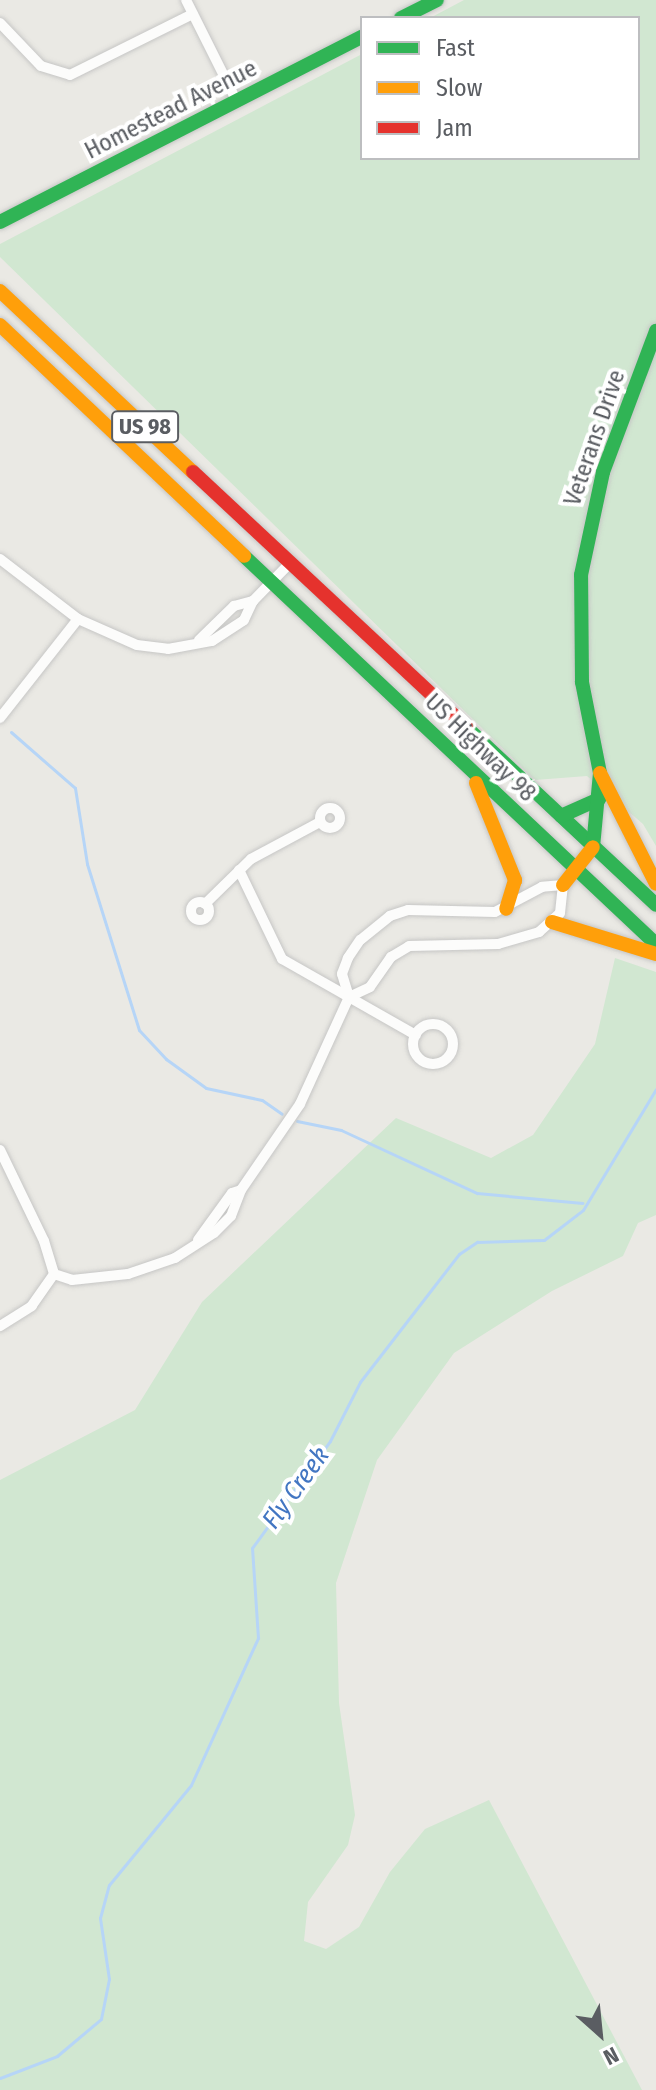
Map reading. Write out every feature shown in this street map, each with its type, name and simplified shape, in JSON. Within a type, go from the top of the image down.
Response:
[{"type":"main road","points":[[405,16],[437,0]]},
{"type":"main road","name":"Homestead Avenue","points":[[0,222],[360,38]]},
{"type":"main road","name":"US 98","points":[[0,291],[289,564]]},
{"type":"main road","name":"US 98","points":[[0,325],[273,584]]},
{"type":"main road","name":"Veterans Drive","points":[[593,847],[600,773],[582,682],[581,575],[603,472],[656,331]]},
{"type":"main road","name":"US Highway 98","points":[[289,564],[656,905]]},
{"type":"main road","name":"US Highway 98","points":[[273,584],[656,944]]},
{"type":"main road","points":[[470,771],[515,880],[506,909]]},
{"type":"main road","points":[[600,773],[656,884]]},
{"type":"main road","points":[[561,816],[599,799]]},
{"type":"main road","points":[[563,885],[593,847]]},
{"type":"main road","points":[[552,922],[656,954]]},
{"type":"street","points":[[186,0],[236,100]]},
{"type":"street","points":[[0,23],[41,66],[70,75],[193,14]]},
{"type":"street","points":[[0,559],[78,619],[137,645],[168,649],[199,640],[212,641],[236,628],[253,601],[273,584],[289,564]]},
{"type":"street","points":[[199,640],[234,606],[253,601]]},
{"type":"street","points":[[0,718],[78,619]]},
{"type":"street","points":[[205,904],[239,870],[320,822]]},
{"type":"street","points":[[239,870],[282,959],[416,1035]]},
{"type":"street","points":[[0,1150],[44,1241],[54,1274],[63,1279],[128,1274],[175,1258],[223,1226],[241,1190],[300,1104],[349,997],[370,987],[391,957],[409,946],[510,943],[552,922],[564,905],[563,885],[542,887],[506,909],[408,910],[390,916],[360,940],[348,958],[342,974],[349,997]]},
{"type":"street","points":[[0,1326],[32,1306],[54,1274]]},
{"type":"green space","points":[[464,0],[656,0],[656,846],[643,824],[587,776],[535,780],[0,257],[0,244],[360,55],[360,160],[640,160],[640,16],[434,16]]},
{"type":"green space","points":[[615,958],[656,972],[656,1215],[638,1223],[623,1256],[552,1291],[454,1353],[377,1460],[336,1583],[339,1703],[355,1815],[348,1845],[308,1902],[304,1941],[326,1949],[359,1927],[390,1872],[425,1829],[489,1800],[642,2090],[0,2090],[0,1480],[135,1410],[202,1302],[396,1118],[491,1158],[533,1135],[595,1044]]},
{"type":"waterway","points":[[11,732],[75,788],[87,864],[139,1030],[166,1059],[206,1088],[262,1100],[282,1114]]},
{"type":"waterway","name":"Fly Creek","points":[[0,2078],[57,2056],[101,2019],[109,1979],[100,1918],[109,1885],[191,1785],[258,1638],[252,1548],[330,1441],[360,1382],[459,1254],[477,1242],[544,1240],[583,1210],[656,1089]]},
{"type":"waterway","points":[[297,1121],[341,1130],[477,1193],[583,1203]]},
{"type":"traffic: fast","points":[[405,16],[437,0]]},
{"type":"traffic: fast","points":[[0,222],[360,38]]},
{"type":"traffic: fast","points":[[593,847],[600,773],[582,682],[581,575],[603,472],[656,331]]},
{"type":"traffic: fast","points":[[244,556],[656,944]]},
{"type":"traffic: fast","points":[[466,727],[656,905]]},
{"type":"traffic: fast","points":[[561,816],[599,799]]},
{"type":"traffic: slow","points":[[0,291],[193,472]]},
{"type":"traffic: slow","points":[[0,325],[244,556]]},
{"type":"traffic: slow","points":[[600,773],[656,884]]},
{"type":"traffic: slow","points":[[476,783],[515,880],[506,909]]},
{"type":"traffic: slow","points":[[563,885],[593,847]]},
{"type":"traffic: slow","points":[[552,922],[656,954]]},
{"type":"traffic: jam","points":[[193,472],[466,727]]}]
